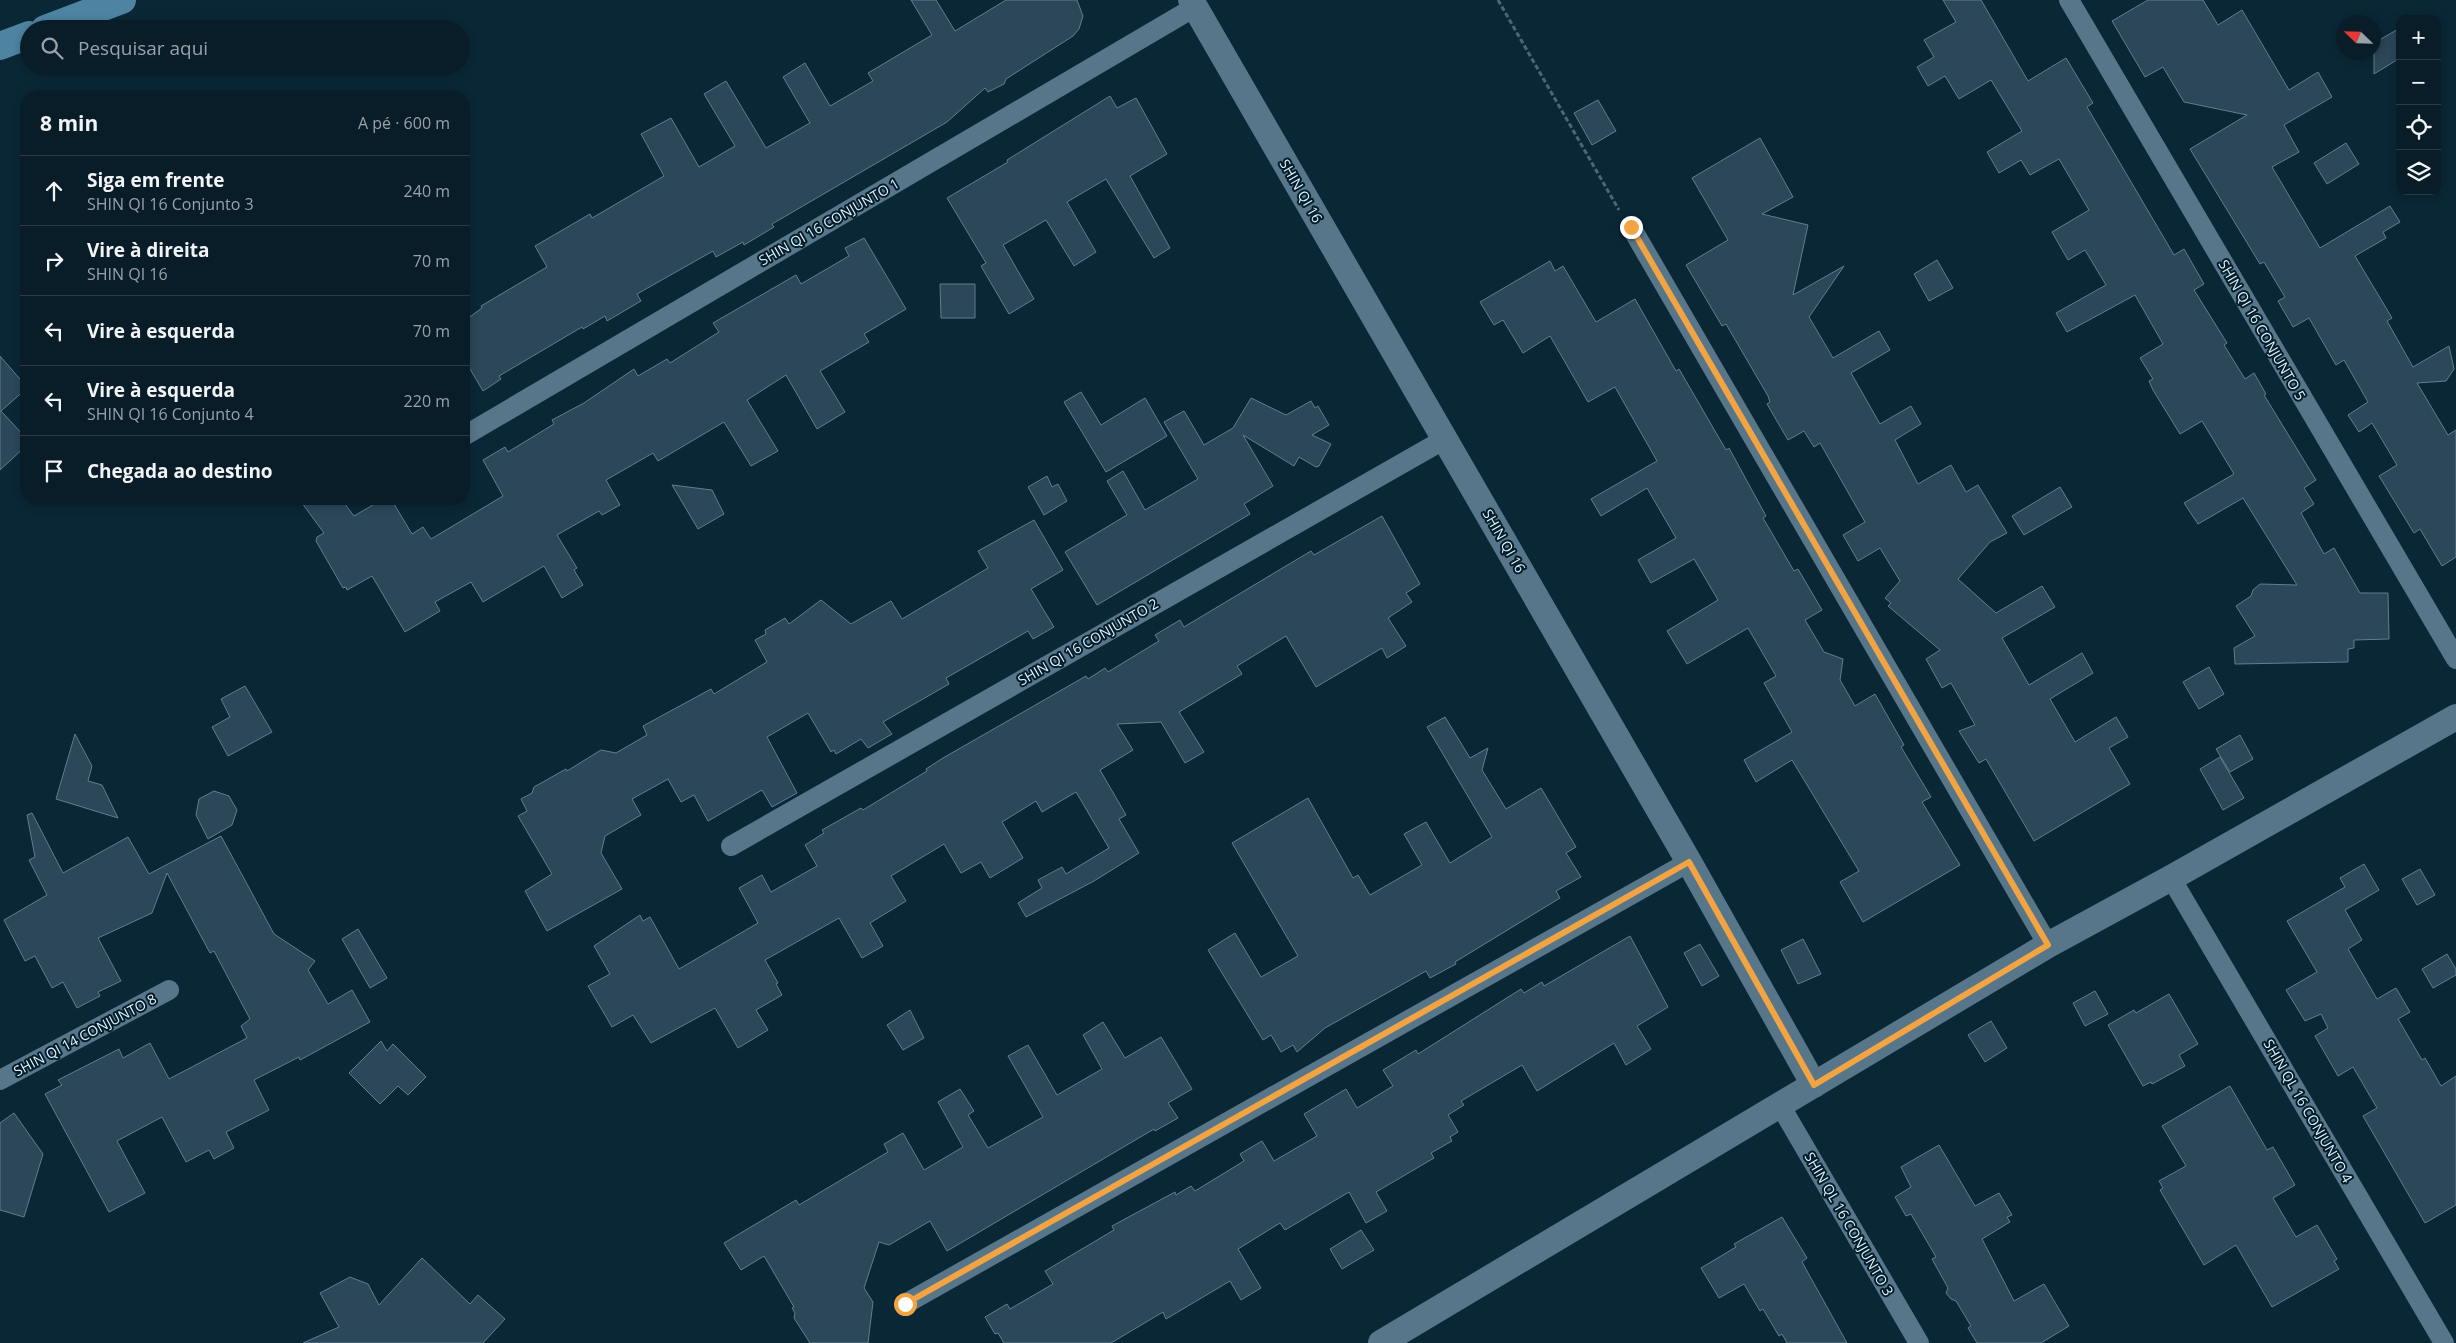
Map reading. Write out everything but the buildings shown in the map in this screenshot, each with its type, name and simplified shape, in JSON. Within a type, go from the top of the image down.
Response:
[{"type":"main road","points":[[69,20],[122,0]]},
{"type":"main road","points":[[0,46],[20,38]]},
{"type":"street","name":"SHIN QI 16 CONJUNTO 5","points":[[2069,0],[2456,660]]},
{"type":"street","name":"SHIN QI 16 CONJUNTO 1","points":[[470,432],[1193,4]]},
{"type":"street","name":"SHIN QI 16","points":[[1193,4],[1689,862],[1814,1085]]},
{"type":"street","points":[[1631,227],[2048,945]]},
{"type":"street","name":"SHIN QI 16 CONJUNTO 2","points":[[731,846],[1445,439]]},
{"type":"street","points":[[1394,1340],[1780,1105],[2048,945],[2171,878],[2456,717]]},
{"type":"street","points":[[905,1304],[1689,862]]},
{"type":"street","name":"SHIN QL 16 CONJUNTO 4","points":[[2171,878],[2444,1343]]},
{"type":"street","name":"SHIN QI 14 CONJUNTO 8","points":[[0,1080],[169,990]]},
{"type":"street","name":"SHIN QL 16 CONJUNTO 3","points":[[1780,1105],[1919,1343]]},
{"type":"path","points":[[1498,0],[1631,227]]},
{"type":"route","points":[[905,1304],[1689,862],[1814,1085],[2048,945],[1631,227]]}]
